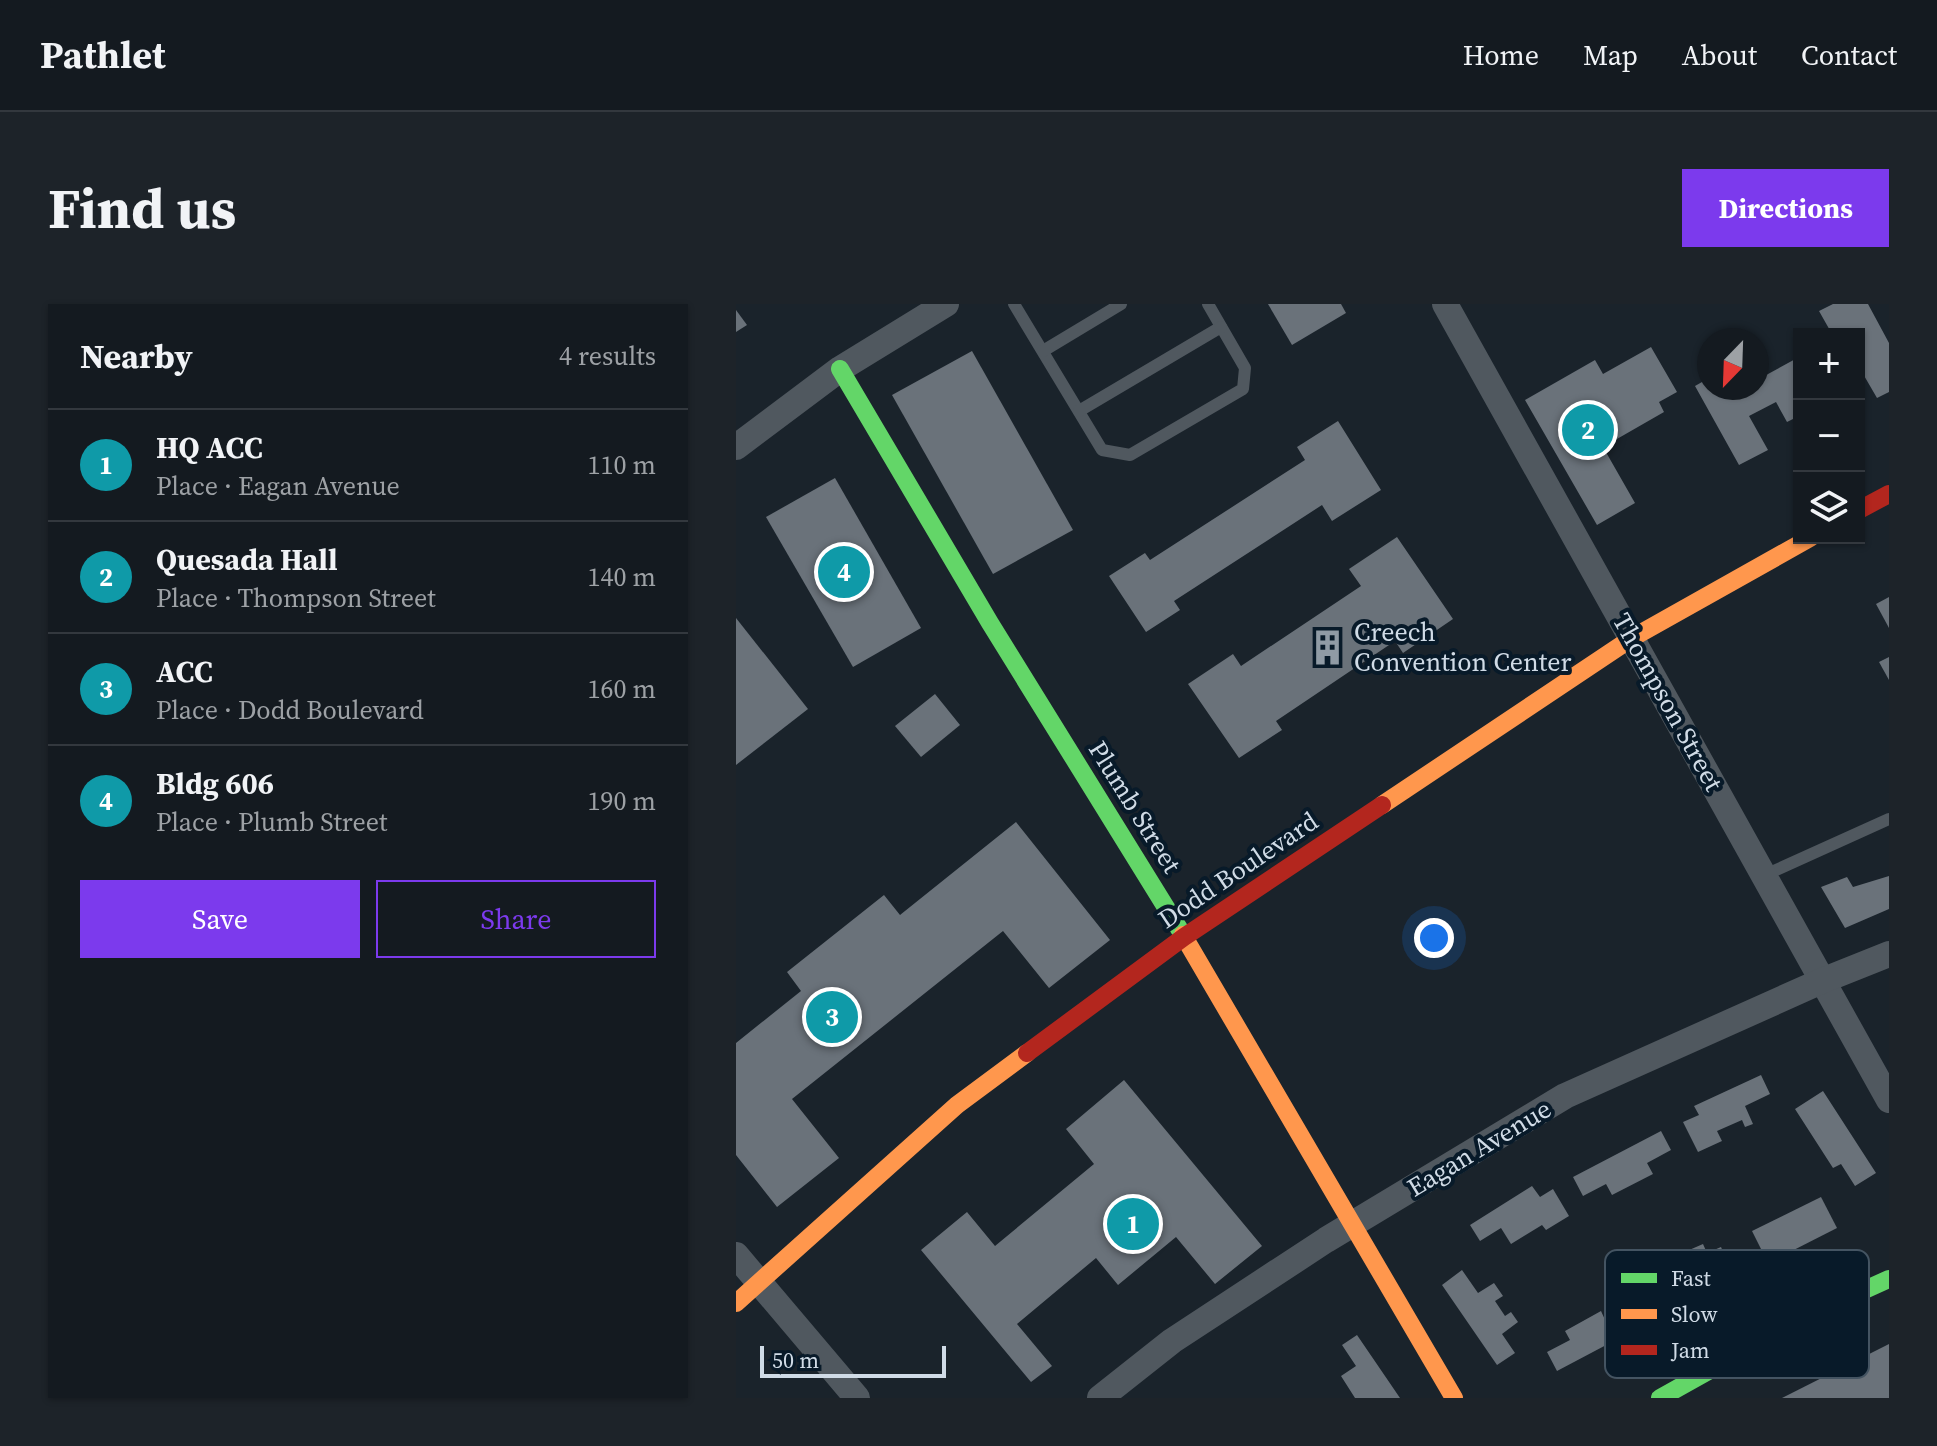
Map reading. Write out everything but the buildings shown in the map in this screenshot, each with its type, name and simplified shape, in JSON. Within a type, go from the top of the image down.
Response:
[{"type":"street","points":[[736,447],[840,369],[946,304]]},
{"type":"street","name":"Thompson Street","points":[[1445,304],[1889,1099]]},
{"type":"street","name":"Plumb Street","points":[[840,369],[990,623],[1184,937],[1454,1398]]},
{"type":"street","points":[[1865,507],[1889,494]]},
{"type":"street","name":"Dodd Boulevard","points":[[736,1303],[957,1105],[1184,937],[1632,638],[1799,544]]},
{"type":"street","name":"Eagan Avenue","points":[[1100,1398],[1172,1341],[1352,1223],[1565,1096],[1889,954]]},
{"type":"street","points":[[736,1255],[857,1398]]},
{"type":"street","points":[[1869,1288],[1889,1279]]},
{"type":"street","points":[[1660,1398],[1696,1378]]},
{"type":"lane","points":[[1014,304],[1102,450],[1130,455],[1243,389],[1245,368],[1208,304]]},
{"type":"lane","points":[[1043,351],[1121,304]]},
{"type":"lane","points":[[1079,411],[1221,327]]},
{"type":"lane","points":[[1765,875],[1889,819]]},
{"type":"traffic: fast","points":[[840,369],[990,623],[1183,935]]},
{"type":"traffic: fast","points":[[1869,1288],[1889,1279]]},
{"type":"traffic: fast","points":[[1660,1398],[1696,1378]]},
{"type":"traffic: slow","points":[[1382,805],[1632,638],[1799,544]]},
{"type":"traffic: slow","points":[[1183,935],[1454,1398]]},
{"type":"traffic: slow","points":[[736,1303],[957,1105],[1027,1053]]},
{"type":"traffic: jam","points":[[1865,507],[1889,494]]},
{"type":"traffic: jam","points":[[1027,1053],[1184,937],[1382,805]]},
{"type":"place","name":"Quesada Hall","points":[[1588,430]]},
{"type":"place","name":"Bldg 606","points":[[844,572]]},
{"type":"place","name":"Creech Convention Center","points":[[1328,647]]},
{"type":"place","name":"ACC","points":[[832,1017]]},
{"type":"place","name":"HQ ACC","points":[[1133,1224]]}]
